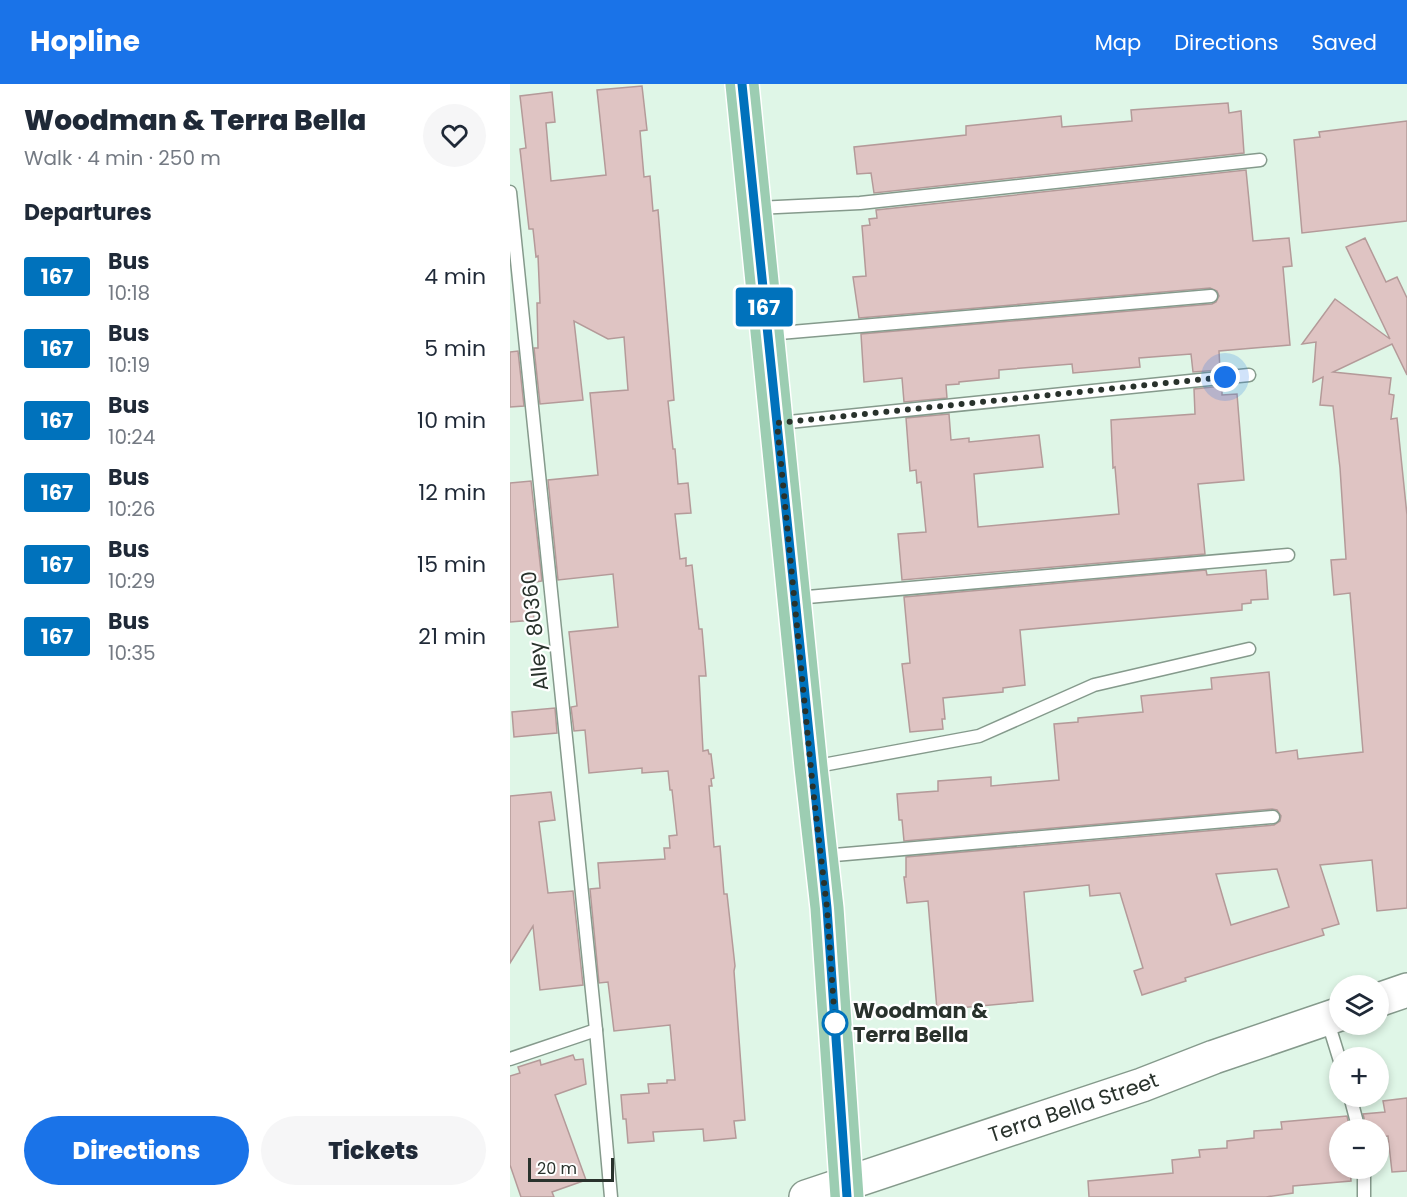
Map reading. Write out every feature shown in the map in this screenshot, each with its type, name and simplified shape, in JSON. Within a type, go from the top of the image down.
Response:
[{"type":"main road","points":[[742,84],[827,908],[846,1190]]},
{"type":"main road","points":[[1389,996],[1407,990]]},
{"type":"main road","name":"Terra Bella Street","points":[[806,1197],[846,1190],[1329,1017]]},
{"type":"lane","points":[[755,208],[860,203],[1260,160]]},
{"type":"lane","name":"Alley 80360","points":[[510,192],[611,1197]]},
{"type":"lane","points":[[767,334],[1211,296]]},
{"type":"lane","points":[[777,423],[1249,375]]},
{"type":"lane","points":[[795,598],[1288,555]]},
{"type":"lane","points":[[811,767],[979,736],[1094,685],[1249,649]]},
{"type":"lane","points":[[820,857],[878,850],[1273,817]]},
{"type":"lane","points":[[510,1059],[596,1030]]},
{"type":"lane","points":[[1364,1179],[1364,1197]]},
{"type":"building","points":[[642,86],[647,130],[640,131],[644,177],[650,176],[653,211],[658,210],[674,400],[668,401],[673,449],[675,449],[678,484],[688,483],[691,513],[675,514],[680,559],[686,558],[686,566],[692,565],[699,629],[702,629],[706,676],[699,676],[703,751],[708,750],[711,754],[714,778],[711,779],[712,786],[709,786],[714,847],[720,846],[724,894],[727,894],[735,966],[745,1120],[734,1121],[736,1138],[704,1141],[703,1129],[653,1132],[654,1141],[628,1143],[621,1095],[649,1093],[648,1084],[675,1080],[670,1025],[614,1031],[608,982],[599,983],[590,889],[600,888],[598,863],[665,859],[664,848],[670,848],[669,836],[677,835],[668,771],[642,773],[642,768],[589,773],[585,730],[574,731],[571,707],[577,706],[569,632],[618,627],[613,574],[558,580],[548,480],[598,475],[590,393],[628,390],[624,337],[608,339],[574,321],[583,400],[540,404],[534,348],[538,348],[537,303],[540,303],[538,256],[536,257],[533,229],[529,229],[520,149],[526,148],[520,96],[552,92],[555,122],[546,123],[551,181],[606,175],[597,90]]},
{"type":"building","points":[[1228,103],[1229,113],[1241,111],[1244,153],[874,193],[871,173],[857,174],[854,147],[966,135],[966,126],[1061,116],[1062,127],[1132,121],[1131,110]]},
{"type":"building","points":[[1407,121],[1407,221],[1302,233],[1294,140],[1320,137],[1319,132]]},
{"type":"building","points":[[1246,170],[1253,241],[1289,238],[1292,266],[1283,267],[1290,345],[1219,351],[1220,370],[1193,372],[1191,354],[1139,358],[1140,367],[1073,373],[1072,364],[999,370],[999,378],[946,385],[947,398],[904,402],[902,378],[864,382],[861,334],[1212,304],[1219,296],[1217,291],[1210,288],[859,318],[853,277],[866,276],[862,226],[870,225],[869,219],[877,218],[876,210]]},
{"type":"building","points":[[1365,238],[1386,282],[1397,277],[1407,298],[1407,375],[1392,344],[1333,372],[1391,378],[1389,394],[1394,395],[1391,419],[1397,418],[1407,515],[1407,908],[1377,911],[1372,860],[1320,865],[1339,924],[1322,929],[1324,935],[1185,978],[1186,981],[1142,995],[1134,971],[1143,968],[1120,893],[1090,896],[1089,885],[1024,892],[1033,1001],[937,1010],[928,901],[907,903],[904,877],[906,877],[906,857],[1274,825],[1280,821],[1281,816],[1277,810],[1272,809],[904,841],[902,820],[899,820],[897,794],[938,791],[938,781],[991,777],[991,786],[1059,780],[1054,724],[1078,722],[1078,718],[1143,712],[1141,696],[1212,689],[1211,678],[1269,672],[1276,753],[1297,750],[1298,759],[1363,752],[1350,593],[1334,595],[1331,560],[1346,559],[1333,406],[1320,405],[1323,377],[1313,382],[1316,342],[1302,344],[1335,299],[1390,339],[1346,247]],"holes":[[[1277,869],[1289,907],[1231,925],[1216,874]]]},
{"type":"building","points":[[518,351],[524,406],[510,407],[510,352]]},
{"type":"building","points":[[1222,386],[1222,395],[1237,394],[1244,480],[1198,484],[1205,554],[902,580],[898,534],[926,532],[921,482],[917,483],[916,470],[910,471],[906,418],[949,414],[951,440],[969,438],[969,442],[1039,435],[1043,467],[974,474],[978,527],[1119,514],[1115,467],[1113,468],[1111,420],[1195,414],[1194,389]]},
{"type":"building","points":[[531,481],[542,581],[531,583],[534,620],[510,622],[510,483]]},
{"type":"building","points":[[1206,570],[1207,575],[1266,570],[1268,599],[1251,600],[1251,603],[1242,604],[1242,610],[1020,630],[1025,685],[1003,688],[1003,692],[943,698],[945,719],[942,719],[943,729],[910,732],[902,664],[910,663],[904,597]]},
{"type":"building","points":[[555,708],[557,733],[514,737],[512,712]]},
{"type":"building","points":[[551,792],[555,820],[539,822],[548,893],[573,891],[583,985],[540,990],[533,926],[510,963],[510,796]]},
{"type":"building","points":[[573,1055],[575,1060],[583,1059],[586,1084],[555,1095],[586,1180],[552,1192],[554,1197],[521,1197],[510,1165],[510,1076],[520,1073],[518,1067],[540,1060],[541,1065]]},
{"type":"building","points":[[1407,1098],[1407,1171],[1392,1172],[1389,1119],[1364,1119],[1363,1114],[1385,1112],[1384,1107],[1389,1107],[1389,1100]]},
{"type":"building","points":[[1347,1116],[1348,1119],[1329,1119],[1329,1179],[1351,1179],[1351,1181],[1293,1186],[1293,1193],[1266,1197],[1089,1197],[1088,1181],[1173,1173],[1172,1160],[1200,1157],[1199,1150],[1227,1148],[1227,1141],[1254,1138],[1254,1131],[1282,1129],[1281,1122]]},
{"type":"bus line","name":"167","points":[[742,84],[827,908],[847,1197]]},
{"type":"place","name":"Woodman & Terra Bella","points":[[835,1023]]},
{"type":"route","points":[[835,1023],[827,908],[777,423],[1225,377]]}]
